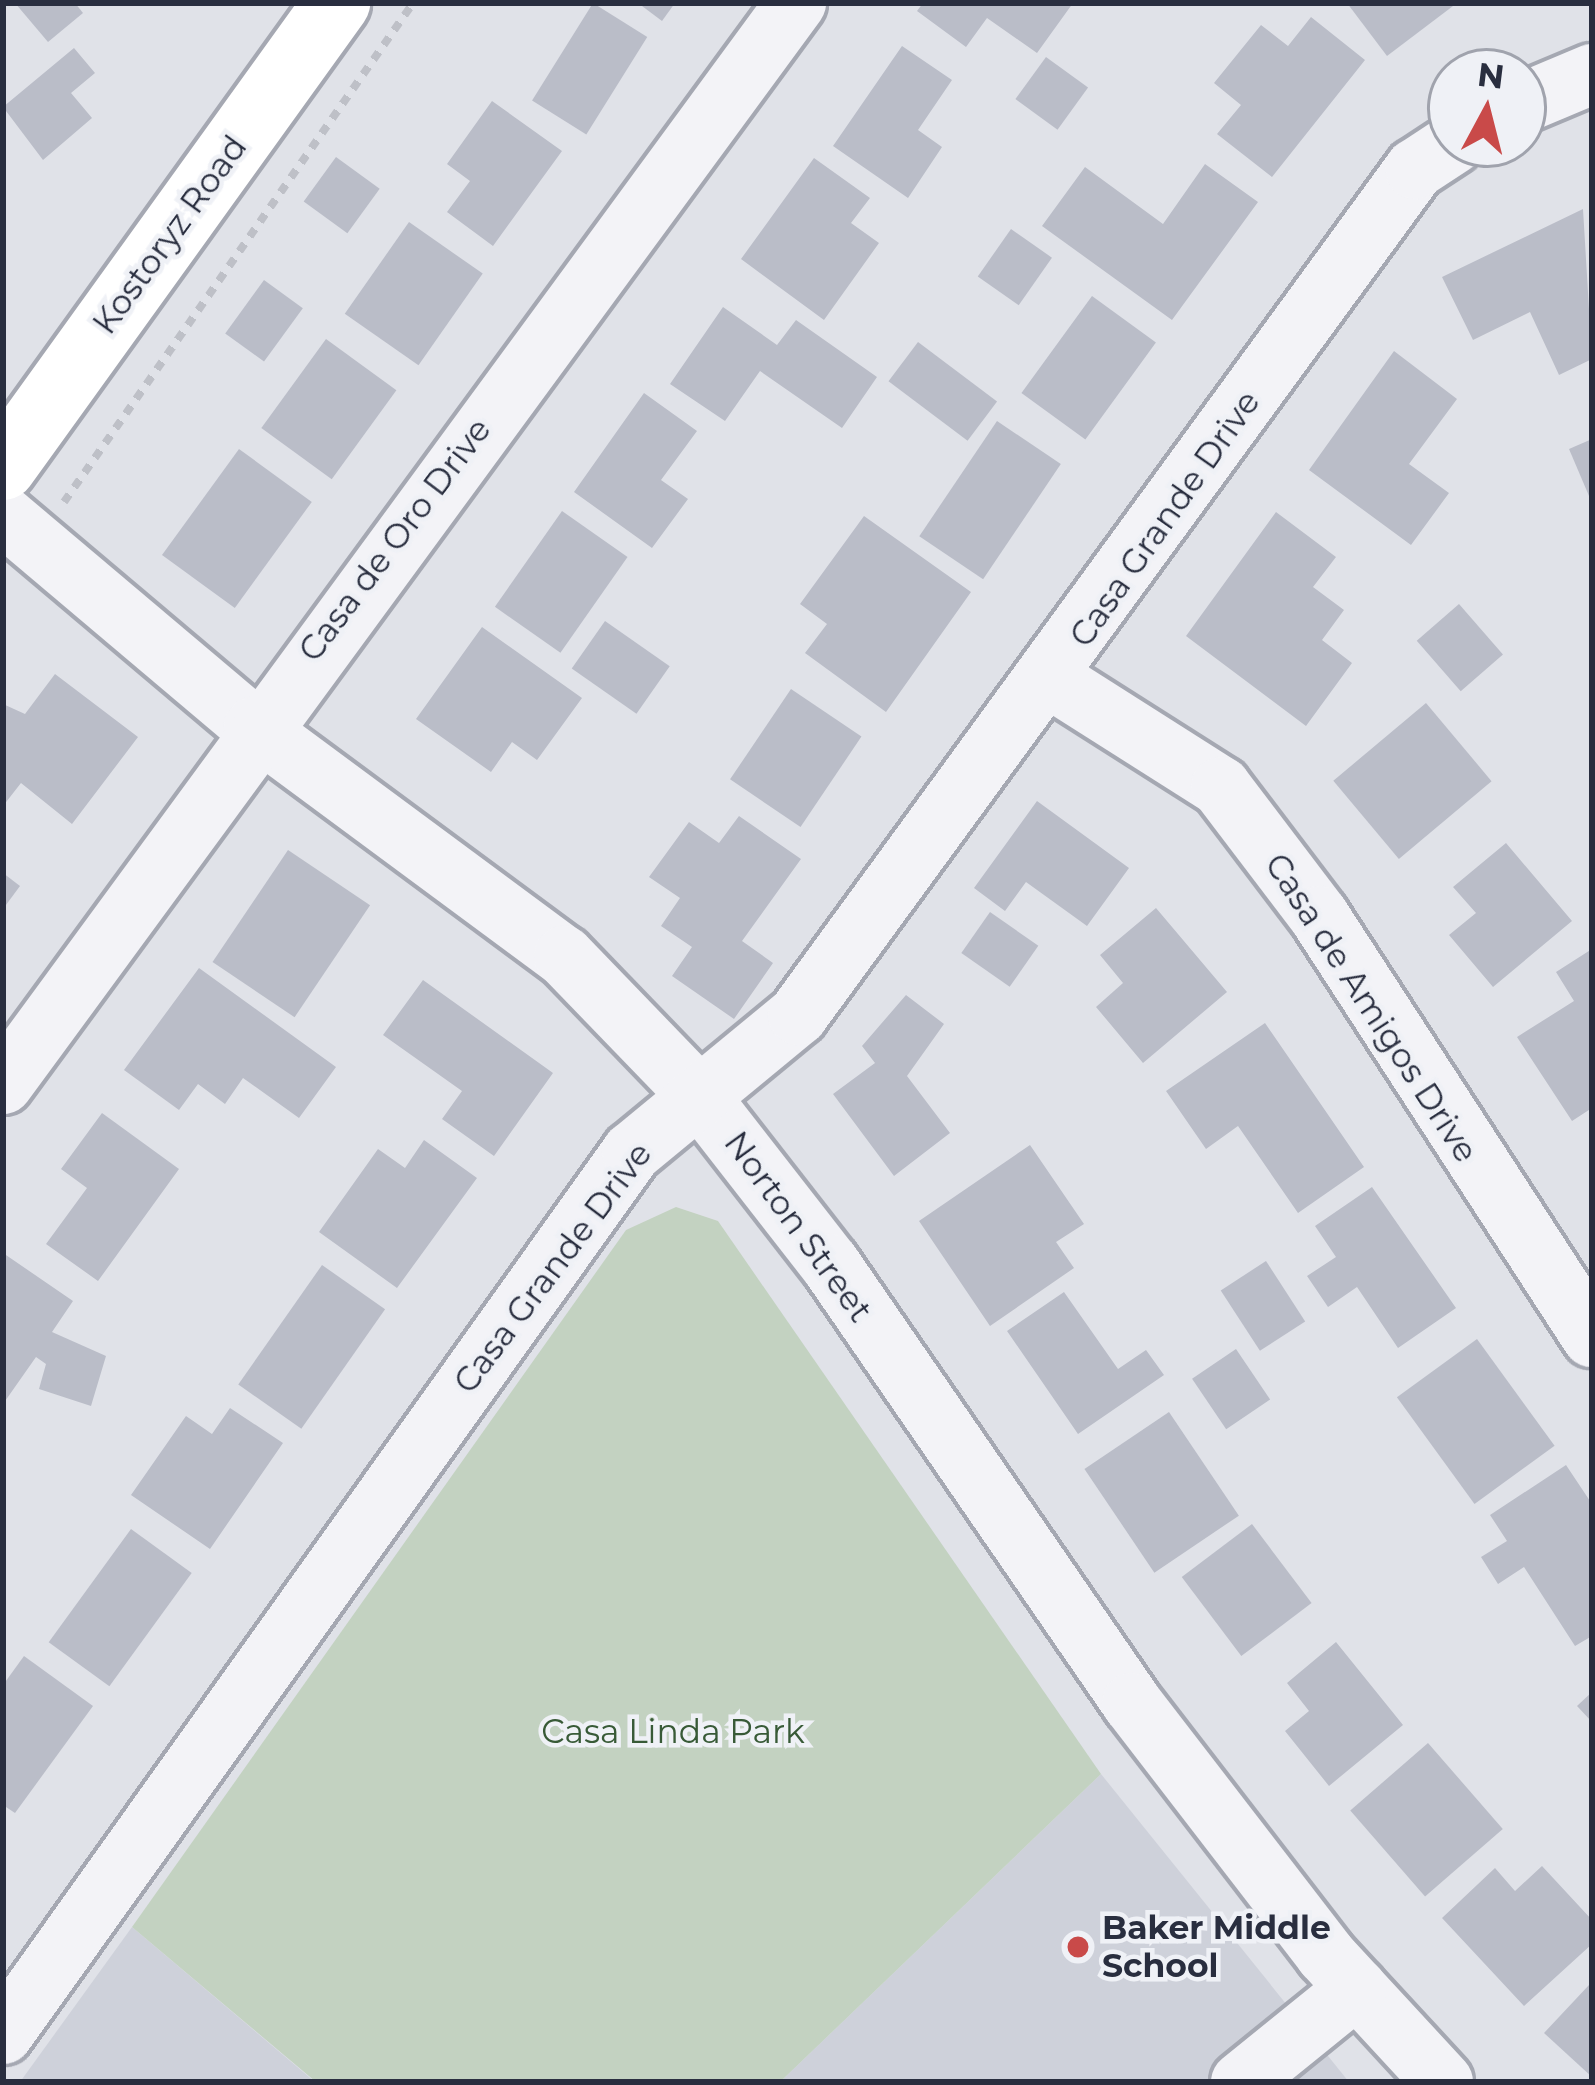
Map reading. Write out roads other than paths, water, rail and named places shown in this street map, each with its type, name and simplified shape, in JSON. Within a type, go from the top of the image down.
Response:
[{"type":"main road","name":"Kostoryz Road","points":[[3,467],[337,3]]},
{"type":"street","name":"Casa de Oro Drive","points":[[3,1084],[254,727],[796,3]]},
{"type":"street","points":[[1547,93],[1592,74]]},
{"type":"street","name":"Casa Grande Drive","points":[[3,2034],[632,1152],[798,1015],[1052,679],[1414,169],[1427,161]]},
{"type":"street","name":"Norton Street","points":[[19,529],[254,727],[564,956],[699,1096],[830,1264],[1132,1703],[1357,1988],[1443,2082]]},
{"type":"street","name":"Casa de Amigos Drive","points":[[1052,679],[1221,788],[1319,916],[1592,1337]]},
{"type":"street","points":[[1240,2082],[1357,1988]]},
{"type":"place","name":"Baker Middle School","points":[[1078,1947]]},
{"type":"park label","name":"Casa Linda Park","points":[[673,1732]]}]
